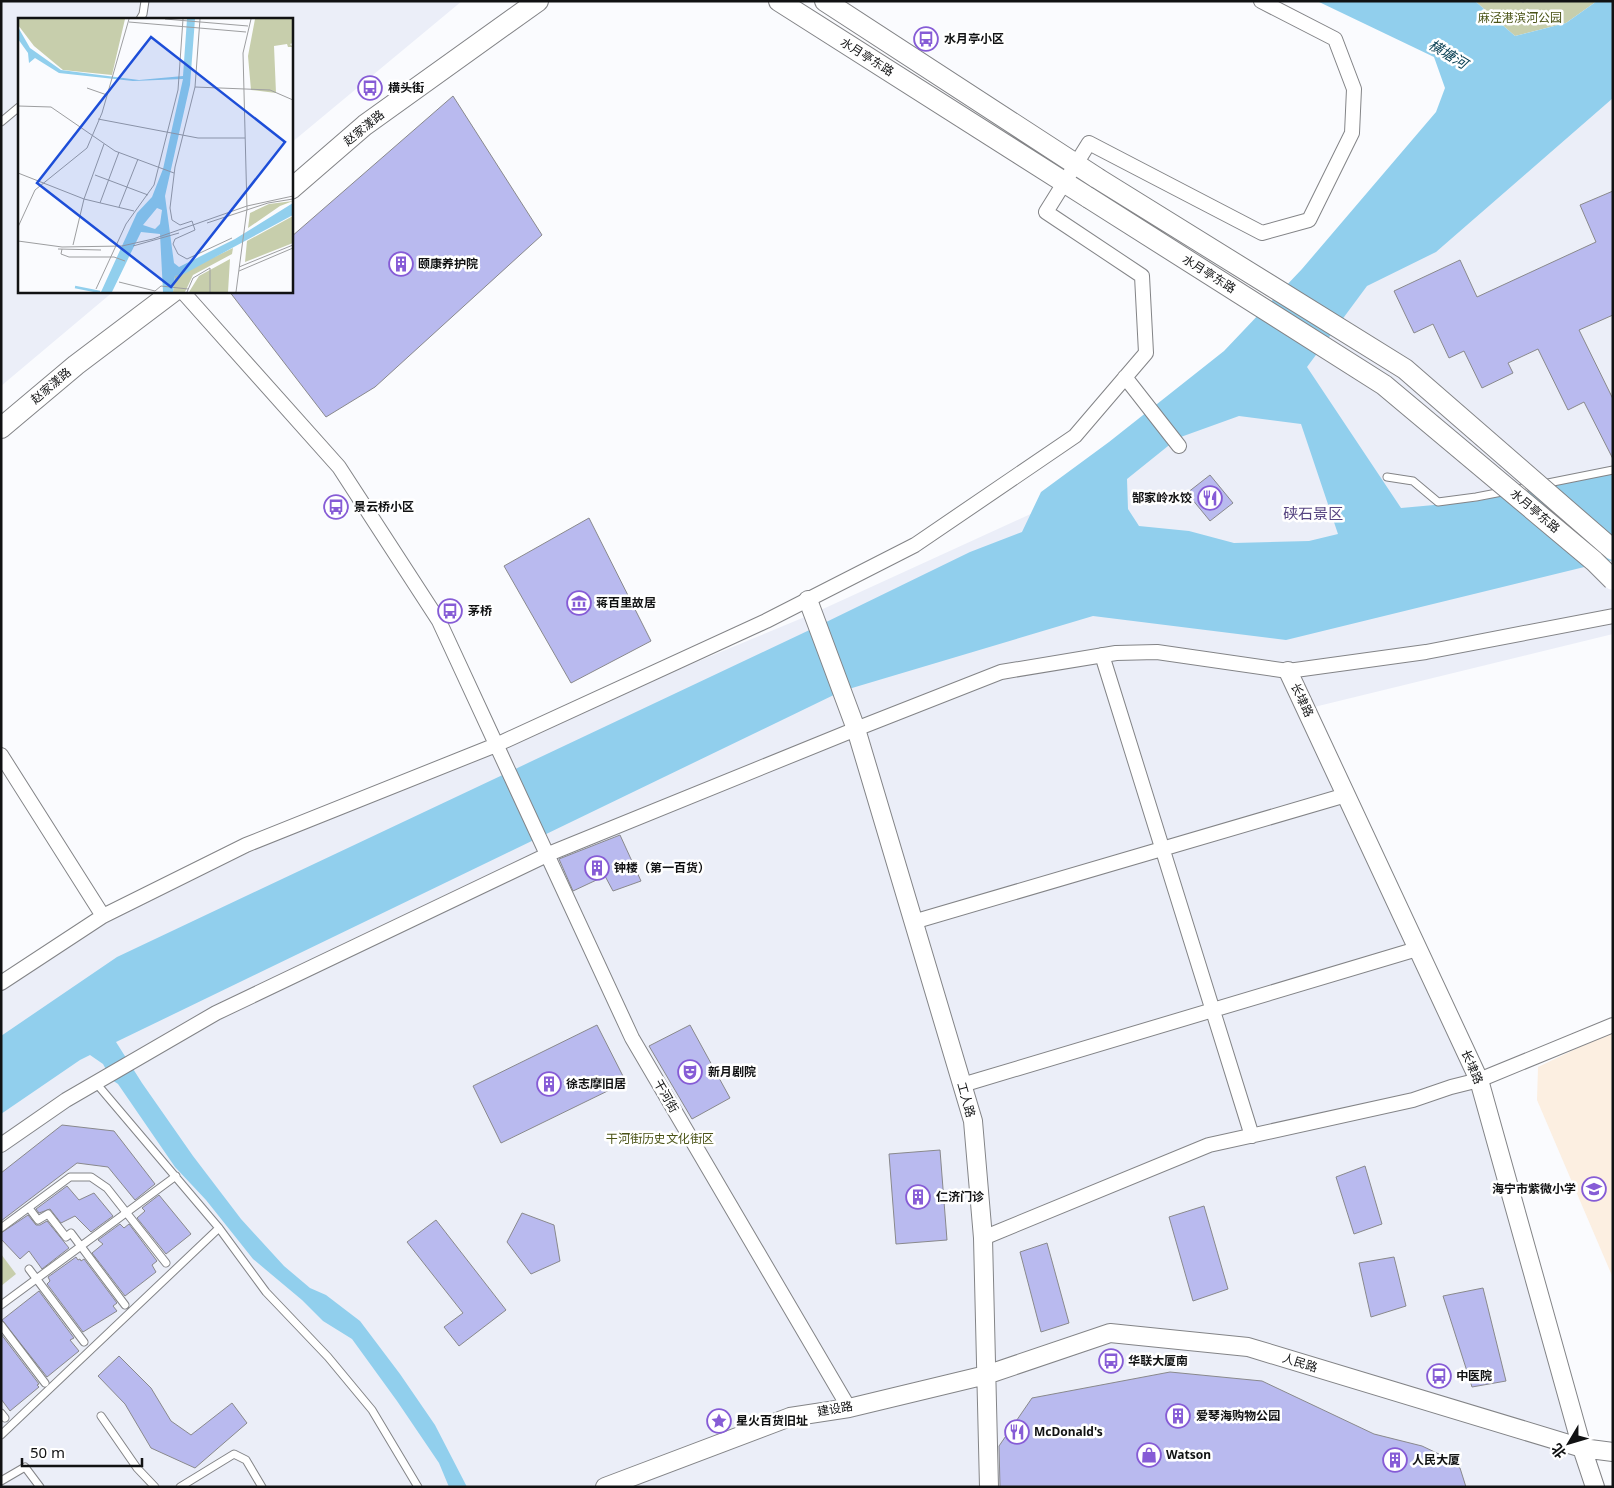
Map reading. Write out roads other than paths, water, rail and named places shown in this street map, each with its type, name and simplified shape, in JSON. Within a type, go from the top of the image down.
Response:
[{"type":"main road","name":"赵家漾路","points":[[292,188],[365,125],[538,1]]},
{"type":"main road","name":"水月亭东路","points":[[779,1],[1384,385],[1594,561],[1613,580]]},
{"type":"main road","name":"水月亭东路","points":[[824,1],[1097,178],[1405,369],[1613,550]]},
{"type":"main road","name":"赵家漾路","points":[[1,428],[76,365],[173,292]]},
{"type":"street","points":[[1,983],[103,916],[246,845],[498,749],[766,621],[810,607],[915,545],[1075,436],[1146,353],[1142,276],[1046,212],[1090,143],[1262,233],[1309,220],[1352,133],[1354,89],[1335,39],[1261,1]]},
{"type":"street","name":"干河街","points":[[183,292],[339,467],[439,621],[632,1038],[849,1408]]},
{"type":"street","points":[[1125,377],[1179,446]]},
{"type":"street","name":"工人路","points":[[810,607],[854,724],[973,1121],[983,1238],[989,1487]]},
{"type":"street","points":[[1,1145],[66,1100],[216,1013],[547,854],[854,724],[1000,672],[1116,653],[1157,652],[1288,671],[1426,652],[1612,617]]},
{"type":"street","points":[[1102,655],[1252,1136]]},
{"type":"street","name":"长埭路","points":[[1288,671],[1479,1080],[1582,1448],[1595,1487]]},
{"type":"street","points":[[1,755],[103,916]]},
{"type":"street","points":[[913,922],[1346,795]]},
{"type":"street","points":[[962,1085],[1417,948]]},
{"type":"street","points":[[983,1238],[1210,1145],[1413,1100],[1479,1080],[1613,1025]]},
{"type":"street","name":"人民路","points":[[986,1375],[1110,1333],[1248,1347],[1582,1448],[1613,1452]]},
{"type":"street","name":"建设路","points":[[604,1487],[637,1481],[790,1417],[849,1408],[986,1375]]},
{"type":"lane","points":[[141,18],[145,1]]},
{"type":"lane","points":[[1,122],[18,108]]},
{"type":"lane","points":[[1387,477],[1413,481],[1438,502],[1476,497],[1613,470]]},
{"type":"lane","points":[[96,1083],[219,1228],[266,1292],[328,1357],[372,1410],[418,1487]]},
{"type":"lane","points":[[1,1228],[70,1176],[90,1177],[107,1188],[166,1263]]},
{"type":"lane","points":[[1,1305],[176,1176]]},
{"type":"lane","points":[[29,1208],[38,1220],[48,1214],[66,1237],[71,1233],[125,1305]]},
{"type":"lane","points":[[1,1436],[219,1228]]},
{"type":"lane","points":[[28,1269],[84,1342]]},
{"type":"lane","points":[[1,1325],[45,1383]]},
{"type":"lane","points":[[101,1416],[137,1468],[155,1487]]},
{"type":"lane","points":[[180,1487],[234,1454],[246,1460],[262,1487]]},
{"type":"lane","points":[[1,1481],[25,1468],[40,1487]]},
{"type":"water","name":"横塘河","points":[[1317,1],[1475,1],[1515,36],[1566,23],[1597,1],[1613,1],[1613,98],[1436,252],[1367,286],[1307,367],[1401,508],[1478,501],[1613,471],[1613,560],[1286,640],[1093,616],[842,691],[116,1042],[193,1156],[241,1219],[284,1266],[310,1288],[326,1295],[360,1321],[435,1425],[467,1487],[449,1487],[439,1463],[352,1339],[323,1321],[302,1300],[253,1259],[206,1200],[175,1167],[118,1084],[112,1080],[103,1064],[90,1055],[1,1114],[1,1036],[117,957],[818,626],[970,552],[1022,532],[1041,492],[1109,442],[1224,351],[1302,269],[1436,112],[1445,88],[1434,57]],"holes":[[[1239,416],[1301,424],[1338,534],[1309,541],[1234,543],[1189,531],[1139,526],[1128,509],[1127,479],[1178,438]]]},
{"type":"place","name":"水月亭小区","points":[[926,39]]},
{"type":"place","name":"横头街","points":[[370,88]]},
{"type":"place","name":"颐康养护院","points":[[401,264]]},
{"type":"place","name":"郜家岭水饺","points":[[1210,498]]},
{"type":"place","name":"景云桥小区","points":[[336,507]]},
{"type":"place","name":"蒋百里故居","points":[[579,603]]},
{"type":"place","name":"茅桥","points":[[450,611]]},
{"type":"place","name":"钟楼（第一百货）","points":[[597,868]]},
{"type":"place","name":"新月剧院","points":[[690,1072]]},
{"type":"place","name":"徐志摩旧居","points":[[549,1084]]},
{"type":"place","name":"海宁市紫微小学","points":[[1594,1189]]},
{"type":"place","name":"仁济门诊","points":[[918,1197]]},
{"type":"place","name":"华联大厦南","points":[[1111,1361]]},
{"type":"place","name":"中医院","points":[[1439,1376]]},
{"type":"place","name":"爱琴海购物公园","points":[[1178,1416]]},
{"type":"place","name":"星火百货旧址","points":[[719,1421]]},
{"type":"place","name":"McDonald's","points":[[1017,1432]]},
{"type":"place","name":"Watson","points":[[1149,1455]]},
{"type":"place","name":"人民大厦","points":[[1395,1460]]},
{"type":"district","name":"硖石景区","points":[[1313,514]]},
{"type":"park label","name":"麻泾港滨河公园","points":[[1520,18]]},
{"type":"park label","name":"干河街历史文化街区","points":[[660,1139]]}]
